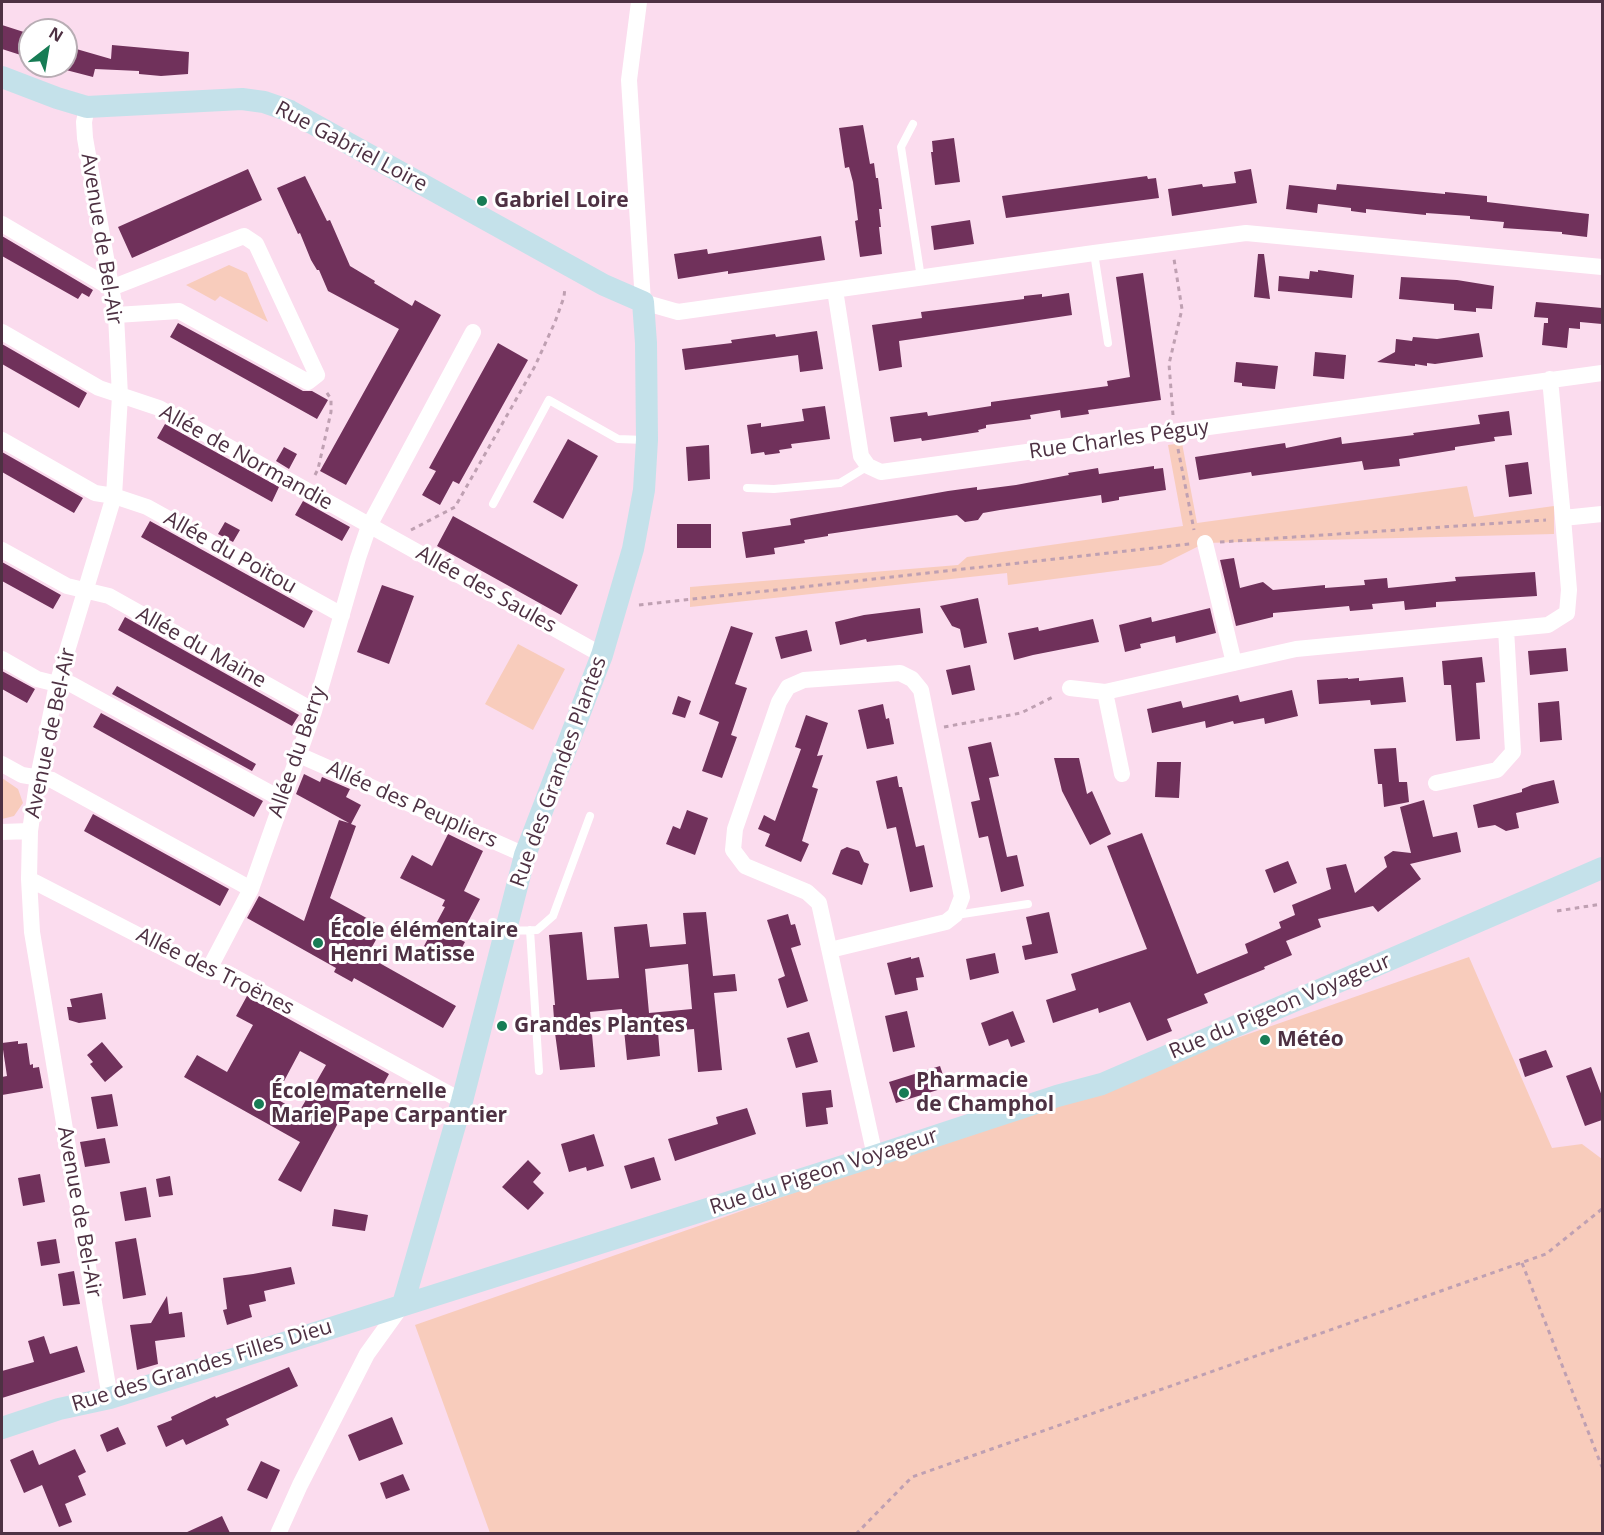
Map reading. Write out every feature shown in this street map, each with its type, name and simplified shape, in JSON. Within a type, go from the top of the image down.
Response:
[{"type":"street","points":[[639,2],[629,80],[643,302],[678,312],[1094,252],[1246,233],[1602,267]]},
{"type":"street","name":"Rue Gabriel Loire","points":[[2,77],[87,107],[242,99],[264,102],[298,115],[604,285],[643,302]]},
{"type":"street","name":"Avenue de Bel-Air","points":[[87,107],[84,122],[85,138],[116,315],[120,396],[114,496],[57,684],[38,777],[30,831],[29,879],[32,932],[110,1398]]},
{"type":"street","points":[[2,224],[111,288],[244,236],[256,243],[317,375],[308,382],[179,311],[116,315]]},
{"type":"street","points":[[835,290],[861,456],[868,466]]},
{"type":"street","name":"Rue des Grandes Plantes","points":[[403,1304],[462,1101],[525,855],[602,655],[633,549],[644,490],[647,441],[646,343],[643,302]]},
{"type":"street","name":"Allée de Normandie","points":[[2,332],[99,388],[159,408],[369,526]]},
{"type":"street","name":"Allée du Berry","points":[[208,971],[251,889],[314,711],[369,526],[473,332]]},
{"type":"street","name":"Rue Charles Péguy","points":[[868,466],[881,472],[1602,373]]},
{"type":"street","points":[[1070,688],[1105,692],[1296,649],[1548,625],[1567,613],[1569,590],[1550,379]]},
{"type":"street","name":"Allée du Poitou","points":[[2,440],[95,494],[114,496],[147,507],[342,615]]},
{"type":"street","points":[[1563,518],[1602,514]]},
{"type":"street","name":"Allée des Saules","points":[[369,526],[602,655]]},
{"type":"street","points":[[1201,543],[1234,663]]},
{"type":"street","name":"Allée du Maine","points":[[2,550],[67,586],[109,597],[314,711]]},
{"type":"street","points":[[1436,783],[1497,770],[1513,752],[1506,629]]},
{"type":"street","points":[[2,659],[37,679],[57,684],[72,684],[283,800]]},
{"type":"street","points":[[830,950],[946,922],[955,915],[962,897],[921,690],[912,679],[900,673],[804,680],[788,687],[779,702],[735,829],[733,850],[745,866],[807,892],[819,903],[876,1156]]},
{"type":"street","points":[[1105,692],[1122,774]]},
{"type":"street","name":"Allée des Peupliers","points":[[298,755],[525,855]]},
{"type":"street","points":[[2,764],[22,775],[52,780],[251,889]]},
{"type":"street","points":[[2,832],[30,831]]},
{"type":"street","name":"Rue du Pigeon Voyageur","points":[[403,1304],[876,1156],[1057,1096],[1102,1084],[1602,868]]},
{"type":"street","name":"Allée des Troënes","points":[[29,879],[208,971],[227,973],[462,1101]]},
{"type":"street","points":[[278,1533],[367,1354],[403,1304]]},
{"type":"street","name":"Rue des Grandes Filles Dieu","points":[[2,1428],[60,1409],[110,1398],[403,1304]]},
{"type":"lane","points":[[913,124],[902,147],[921,278]]},
{"type":"lane","points":[[1094,252],[1108,343]]},
{"type":"lane","points":[[493,504],[549,400],[618,439],[647,441]]},
{"type":"lane","points":[[747,488],[774,489],[840,483],[868,466]]},
{"type":"lane","points":[[505,932],[537,930],[553,916],[590,816]]},
{"type":"lane","points":[[955,915],[1028,904]]},
{"type":"lane","points":[[530,930],[539,1071]]},
{"type":"path","points":[[1171,243],[1182,309],[1169,364],[1174,433],[1201,543]]},
{"type":"path","points":[[394,540],[455,507],[535,366],[547,340],[564,297],[567,264]]},
{"type":"path","points":[[307,491],[318,469],[331,412],[331,399],[317,375]]},
{"type":"path","points":[[615,608],[1201,543],[1563,518]]},
{"type":"path","points":[[929,730],[1021,713],[1070,688]]},
{"type":"path","points":[[1555,910],[1564,911],[1602,904]]},
{"type":"path","points":[[856,1533],[912,1477],[1546,1254],[1602,1209]]},
{"type":"path","points":[[1522,1263],[1602,1467]]},
{"type":"shaded area","points":[[229,265],[247,273],[268,322],[220,296],[215,301],[186,285]]},
{"type":"shaded area","points":[[1182,443],[1197,523],[1467,486],[1474,517],[1554,506],[1554,534],[1205,543],[1161,565],[1008,585],[1007,573],[690,607],[690,587],[958,565],[967,557],[1183,526],[1168,445]]},
{"type":"shaded area","points":[[518,644],[565,669],[533,730],[485,704]]},
{"type":"shaded area","points":[[2,778],[18,789],[23,803],[14,816],[2,819]]},
{"type":"shaded area","points":[[1469,957],[1552,1148],[1582,1144],[1602,1159],[1602,1533],[490,1533],[415,1325]]},
{"type":"building","points":[[2,25],[18,30],[18,54],[2,49]]},
{"type":"building","points":[[112,45],[189,52],[188,74],[161,76],[139,74],[139,71],[95,69],[93,77],[78,73],[78,49],[111,59]]},
{"type":"building","points":[[863,125],[870,164],[874,163],[876,178],[878,178],[882,209],[879,209],[881,227],[879,227],[882,254],[860,257],[853,182],[849,167],[845,168],[839,128]]},
{"type":"building","points":[[954,138],[960,182],[935,185],[932,141]]},
{"type":"building","points":[[248,169],[262,200],[132,258],[118,227]]},
{"type":"building","points":[[1251,169],[1257,203],[1172,216],[1168,189],[1202,184],[1203,187],[1236,183],[1234,172]]},
{"type":"building","points":[[305,176],[327,221],[330,220],[350,266],[412,306],[415,300],[441,315],[346,485],[320,471],[399,329],[328,291],[277,188]]},
{"type":"building","points":[[1147,176],[1148,179],[1156,178],[1159,198],[1006,218],[1002,196]]},
{"type":"building","points":[[1337,184],[1487,196],[1487,202],[1589,214],[1587,237],[1562,234],[1562,232],[1503,228],[1504,222],[1470,219],[1470,216],[1426,213],[1426,215],[1366,209],[1366,213],[1351,211],[1351,208],[1318,204],[1317,213],[1286,209],[1289,185],[1336,190]]},
{"type":"building","points":[[970,220],[974,244],[934,250],[931,226]]},
{"type":"building","points":[[2,236],[93,290],[89,297],[82,293],[78,299],[2,256]]},
{"type":"building","points":[[821,236],[825,260],[678,279],[674,254],[707,249],[708,254]]},
{"type":"building","points":[[1258,254],[1264,254],[1270,299],[1254,297]]},
{"type":"building","points":[[1318,270],[1354,275],[1352,298],[1278,291],[1279,276],[1309,279],[1310,271],[1318,272]]},
{"type":"building","points":[[1143,273],[1161,400],[1088,410],[1089,414],[1061,418],[1060,410],[1030,415],[1031,419],[986,425],[986,428],[978,430],[979,432],[922,441],[921,438],[894,442],[890,417],[927,412],[928,416],[991,406],[991,402],[1108,386],[1107,381],[1130,377],[1116,277]]},
{"type":"building","points":[[1401,277],[1457,280],[1494,286],[1492,309],[1476,308],[1476,312],[1454,310],[1454,304],[1399,299]]},
{"type":"building","points":[[1069,293],[1072,315],[899,341],[902,367],[879,371],[872,325],[922,318],[921,312],[1024,299],[1024,296],[1042,294],[1042,297]]},
{"type":"building","points":[[1536,302],[1602,308],[1602,324],[1580,322],[1580,329],[1569,328],[1567,348],[1542,345],[1544,323],[1548,323],[1548,318],[1534,317]]},
{"type":"building","points":[[178,323],[303,391],[312,391],[328,400],[317,419],[170,337]]},
{"type":"building","points":[[817,331],[823,369],[800,372],[798,355],[685,370],[682,349],[732,343],[731,340],[775,334],[776,337]]},
{"type":"building","points":[[1479,333],[1483,357],[1435,364],[1427,363],[1427,366],[1377,362],[1395,352],[1396,339],[1412,341],[1413,337],[1437,339]]},
{"type":"building","points":[[498,343],[528,360],[459,484],[453,481],[440,505],[422,495],[436,471],[429,468]]},
{"type":"building","points":[[2,344],[87,393],[79,408],[2,364]]},
{"type":"building","points":[[1315,352],[1346,355],[1344,379],[1313,376]]},
{"type":"building","points":[[1236,362],[1278,366],[1275,389],[1242,386],[1242,383],[1234,382]]},
{"type":"building","points":[[825,406],[830,439],[791,444],[792,448],[779,450],[780,453],[751,454],[747,425],[761,423],[761,427],[804,421],[802,409]]},
{"type":"building","points":[[1509,411],[1512,435],[1494,437],[1495,441],[1455,447],[1455,450],[1399,459],[1400,466],[1364,470],[1362,461],[1252,476],[1251,472],[1199,480],[1195,457],[1285,443],[1286,448],[1341,437],[1342,444],[1414,435],[1413,433],[1480,424],[1478,415]]},
{"type":"building","points":[[165,424],[279,487],[272,502],[157,438]]},
{"type":"building","points":[[568,439],[598,456],[563,519],[533,502]]},
{"type":"building","points":[[709,445],[710,479],[688,481],[686,447]]},
{"type":"building","points":[[284,447],[297,454],[289,469],[276,461]]},
{"type":"building","points":[[2,452],[83,498],[74,513],[2,472]]},
{"type":"building","points":[[1528,462],[1532,494],[1509,497],[1505,465]]},
{"type":"building","points":[[1154,466],[1154,469],[1163,468],[1166,490],[1119,497],[1119,500],[1102,503],[1101,495],[1000,510],[983,513],[978,520],[965,522],[957,515],[828,534],[828,536],[804,540],[805,543],[774,548],[775,554],[746,558],[742,532],[791,525],[790,519],[948,491],[1016,485],[1098,468],[1099,474]]},
{"type":"building","points":[[303,501],[350,527],[342,541],[295,515]]},
{"type":"building","points":[[453,516],[578,585],[561,615],[437,546]]},
{"type":"building","points":[[150,521],[313,611],[304,628],[141,537]]},
{"type":"building","points":[[225,522],[240,530],[233,542],[218,534]]},
{"type":"building","points":[[677,524],[711,524],[711,548],[677,548]]},
{"type":"building","points":[[1234,558],[1240,588],[1263,582],[1273,590],[1325,585],[1325,588],[1365,585],[1364,580],[1387,578],[1388,588],[1456,581],[1455,577],[1535,572],[1537,596],[1436,602],[1436,607],[1405,610],[1404,601],[1372,604],[1373,609],[1350,611],[1349,606],[1273,613],[1273,617],[1236,626],[1220,560]]},
{"type":"building","points":[[2,562],[61,595],[53,609],[2,581]]},
{"type":"building","points":[[382,585],[414,596],[389,664],[357,652]]},
{"type":"building","points":[[978,598],[987,643],[964,648],[960,629],[952,626],[940,606]]},
{"type":"building","points":[[920,608],[923,633],[867,642],[866,639],[840,645],[835,622],[864,615]]},
{"type":"building","points":[[1210,608],[1216,633],[1176,643],[1175,636],[1140,644],[1141,648],[1125,652],[1119,625],[1151,617],[1152,622]]},
{"type":"building","points":[[125,617],[299,715],[292,726],[118,630]]},
{"type":"building","points":[[1093,619],[1099,642],[1014,660],[1008,633],[1038,627],[1039,631]]},
{"type":"building","points":[[731,626],[753,633],[735,684],[747,688],[731,735],[737,737],[722,778],[702,771],[719,722],[699,714]]},
{"type":"building","points":[[807,630],[812,651],[781,659],[775,637]]},
{"type":"building","points":[[1566,648],[1568,671],[1530,675],[1528,651]]},
{"type":"building","points":[[1482,657],[1485,682],[1476,683],[1480,739],[1456,741],[1451,685],[1444,685],[1442,661]]},
{"type":"building","points":[[970,665],[975,690],[952,695],[946,670]]},
{"type":"building","points":[[2,671],[35,689],[27,703],[2,689]]},
{"type":"building","points":[[1403,677],[1406,702],[1371,705],[1370,700],[1319,704],[1317,680],[1359,678],[1359,681]]},
{"type":"building","points":[[117,686],[256,764],[252,771],[112,694]]},
{"type":"building","points":[[1292,690],[1298,716],[1265,724],[1264,718],[1234,724],[1233,721],[1206,728],[1205,721],[1152,733],[1147,709],[1181,701],[1183,708],[1238,695],[1240,702]]},
{"type":"building","points":[[678,696],[691,701],[685,718],[672,714]]},
{"type":"building","points":[[1559,701],[1562,740],[1540,742],[1538,703]]},
{"type":"building","points":[[883,704],[886,719],[889,718],[894,744],[867,749],[858,710]]},
{"type":"building","points":[[101,713],[263,801],[254,817],[93,727]]},
{"type":"building","points":[[806,715],[828,723],[817,756],[823,755],[812,787],[818,789],[802,841],[809,844],[801,862],[765,846],[770,834],[758,829],[764,815],[775,821],[801,749],[795,747]]},
{"type":"building","points":[[991,742],[999,776],[989,778],[1007,857],[1017,855],[1024,886],[1001,892],[988,836],[979,838],[971,802],[980,800],[968,747]]},
{"type":"building","points":[[1396,748],[1399,782],[1407,782],[1409,802],[1384,807],[1382,784],[1378,784],[1374,749]]},
{"type":"building","points":[[1054,758],[1079,758],[1087,794],[1092,791],[1111,834],[1090,845],[1062,791]]},
{"type":"building","points":[[1157,762],[1181,762],[1179,798],[1155,797]]},
{"type":"building","points":[[304,774],[320,782],[322,777],[350,789],[346,797],[361,805],[351,824],[356,826],[330,898],[383,927],[367,956],[456,1006],[443,1028],[354,978],[352,982],[334,972],[336,968],[247,918],[259,896],[304,921],[339,820],[349,823],[296,794]]},
{"type":"building","points":[[897,776],[899,787],[902,787],[916,847],[924,845],[933,887],[910,892],[896,827],[887,829],[876,781]]},
{"type":"building","points":[[1554,780],[1559,803],[1516,813],[1519,828],[1506,831],[1495,825],[1478,828],[1473,805],[1522,792],[1522,789],[1532,785]]},
{"type":"building","points":[[1424,800],[1433,837],[1457,832],[1461,852],[1410,864],[1421,879],[1378,912],[1373,906],[1318,919],[1321,927],[1286,941],[1292,955],[1264,967],[1265,969],[1204,994],[1208,1003],[1167,1019],[1172,1031],[1147,1041],[1130,1002],[1099,1013],[1098,1008],[1053,1023],[1046,1000],[1076,990],[1071,974],[1147,949],[1107,846],[1142,833],[1197,974],[1248,953],[1245,944],[1281,928],[1279,922],[1295,915],[1292,905],[1331,889],[1326,868],[1346,864],[1355,893],[1387,867],[1384,857],[1393,851],[1411,853],[1400,807]]},
{"type":"building","points":[[687,810],[708,818],[695,855],[666,844],[673,826],[680,829]]},
{"type":"building","points":[[93,814],[229,889],[220,906],[84,831]]},
{"type":"building","points":[[448,834],[483,851],[464,891],[480,899],[459,939],[465,942],[454,962],[424,946],[445,907],[442,906],[445,900],[400,878],[412,855],[432,866]]},
{"type":"building","points":[[847,847],[859,851],[864,862],[869,864],[862,885],[832,874],[841,850]]},
{"type":"building","points":[[1288,861],[1297,883],[1274,893],[1265,870]]},
{"type":"building","points":[[706,912],[713,976],[735,974],[737,991],[714,993],[722,1070],[698,1072],[694,1029],[658,1032],[660,1056],[627,1060],[622,1009],[590,1012],[595,1067],[560,1070],[555,1033],[549,935],[582,932],[587,980],[619,978],[614,927],[647,924],[650,947],[686,944],[683,913]],"holes":[[[688,964],[692,1009],[649,1013],[645,969]]]},
{"type":"building","points":[[1049,912],[1058,953],[1025,960],[1022,946],[1032,944],[1026,917]]},
{"type":"building","points":[[788,914],[791,925],[795,924],[801,945],[791,948],[808,1001],[787,1008],[778,979],[785,976],[767,920]]},
{"type":"building","points":[[995,953],[999,973],[970,980],[966,959]]},
{"type":"building","points":[[911,957],[911,959],[919,957],[924,977],[916,978],[918,990],[895,995],[887,963]]},
{"type":"building","points":[[102,993],[106,1019],[79,1023],[69,1020],[67,1007],[72,1007],[70,999]]},
{"type":"building","points":[[247,996],[389,1074],[378,1094],[359,1084],[301,1192],[278,1180],[300,1142],[184,1077],[197,1055],[227,1072],[253,1025],[236,1016]],"holes":[[[300,1051],[326,1065],[299,1112],[275,1098]]]},
{"type":"building","points":[[907,1011],[915,1047],[893,1052],[885,1016]]},
{"type":"building","points":[[1013,1011],[1025,1042],[1011,1047],[1008,1039],[989,1046],[981,1023]]},
{"type":"building","points":[[809,1032],[818,1062],[796,1068],[787,1038]]},
{"type":"building","points":[[18,1041],[18,1044],[27,1043],[30,1065],[33,1064],[33,1068],[39,1067],[43,1088],[2,1095],[2,1077],[7,1076],[2,1043]]},
{"type":"building","points":[[102,1042],[123,1067],[105,1082],[90,1064],[93,1062],[87,1055]]},
{"type":"building","points":[[1546,1050],[1553,1067],[1525,1077],[1519,1059]]},
{"type":"building","points":[[940,1066],[947,1087],[896,1103],[889,1082]]},
{"type":"building","points":[[1591,1067],[1602,1096],[1602,1120],[1585,1126],[1566,1076]]},
{"type":"building","points":[[831,1090],[833,1107],[826,1108],[828,1124],[806,1127],[802,1093]]},
{"type":"building","points":[[112,1094],[118,1126],[97,1129],[91,1097]]},
{"type":"building","points":[[747,1108],[756,1134],[675,1161],[668,1139],[718,1124],[716,1117]]},
{"type":"building","points":[[594,1134],[604,1166],[587,1171],[586,1167],[569,1172],[561,1144]]},
{"type":"building","points":[[105,1138],[110,1163],[85,1167],[80,1142]]},
{"type":"building","points":[[654,1157],[661,1180],[631,1189],[624,1166]]},
{"type":"building","points":[[528,1160],[541,1173],[533,1182],[544,1193],[528,1210],[502,1187]]},
{"type":"building","points":[[40,1174],[45,1202],[23,1206],[18,1178]]},
{"type":"building","points":[[170,1176],[173,1195],[159,1197],[156,1179]]},
{"type":"building","points":[[146,1187],[151,1217],[125,1221],[120,1192]]},
{"type":"building","points":[[334,1209],[368,1215],[365,1231],[332,1226]]},
{"type":"building","points":[[136,1238],[146,1295],[123,1299],[115,1242]]},
{"type":"building","points":[[56,1239],[60,1263],[41,1266],[37,1242]]},
{"type":"building","points":[[291,1267],[295,1284],[264,1291],[266,1301],[249,1305],[252,1317],[227,1325],[223,1310],[227,1309],[223,1278]]},
{"type":"building","points":[[74,1271],[80,1304],[63,1306],[58,1274]]},
{"type":"building","points":[[167,1296],[169,1314],[182,1312],[185,1337],[155,1341],[158,1364],[137,1370],[130,1325],[151,1323]]},
{"type":"building","points":[[44,1336],[50,1354],[77,1346],[85,1372],[2,1398],[2,1371],[34,1362],[28,1341]]},
{"type":"building","points":[[289,1367],[298,1386],[226,1419],[229,1425],[186,1445],[183,1439],[166,1447],[157,1426],[215,1396],[216,1398]]},
{"type":"building","points":[[392,1417],[403,1444],[359,1461],[348,1435]]},
{"type":"building","points":[[118,1427],[126,1444],[107,1452],[100,1435]]},
{"type":"building","points":[[75,1449],[86,1472],[78,1476],[86,1495],[65,1504],[72,1522],[59,1527],[42,1485],[24,1493],[10,1460],[33,1450],[39,1465]]},
{"type":"building","points":[[261,1461],[280,1470],[267,1499],[247,1490]]},
{"type":"building","points":[[403,1474],[410,1490],[386,1499],[380,1483]]},
{"type":"building","points":[[222,1516],[230,1533],[185,1533]]},
{"type":"place","name":"Gabriel Loire","points":[[482,201]]},
{"type":"place","name":"École élémentaire Henri Matisse","points":[[318,943]]},
{"type":"place","name":"Grandes Plantes","points":[[502,1026]]},
{"type":"place","name":"Météo","points":[[1265,1040]]},
{"type":"place","name":"Pharmacie de Champhol","points":[[904,1093]]},
{"type":"place","name":"École maternelle Marie Pape Carpantier","points":[[259,1104]]}]
